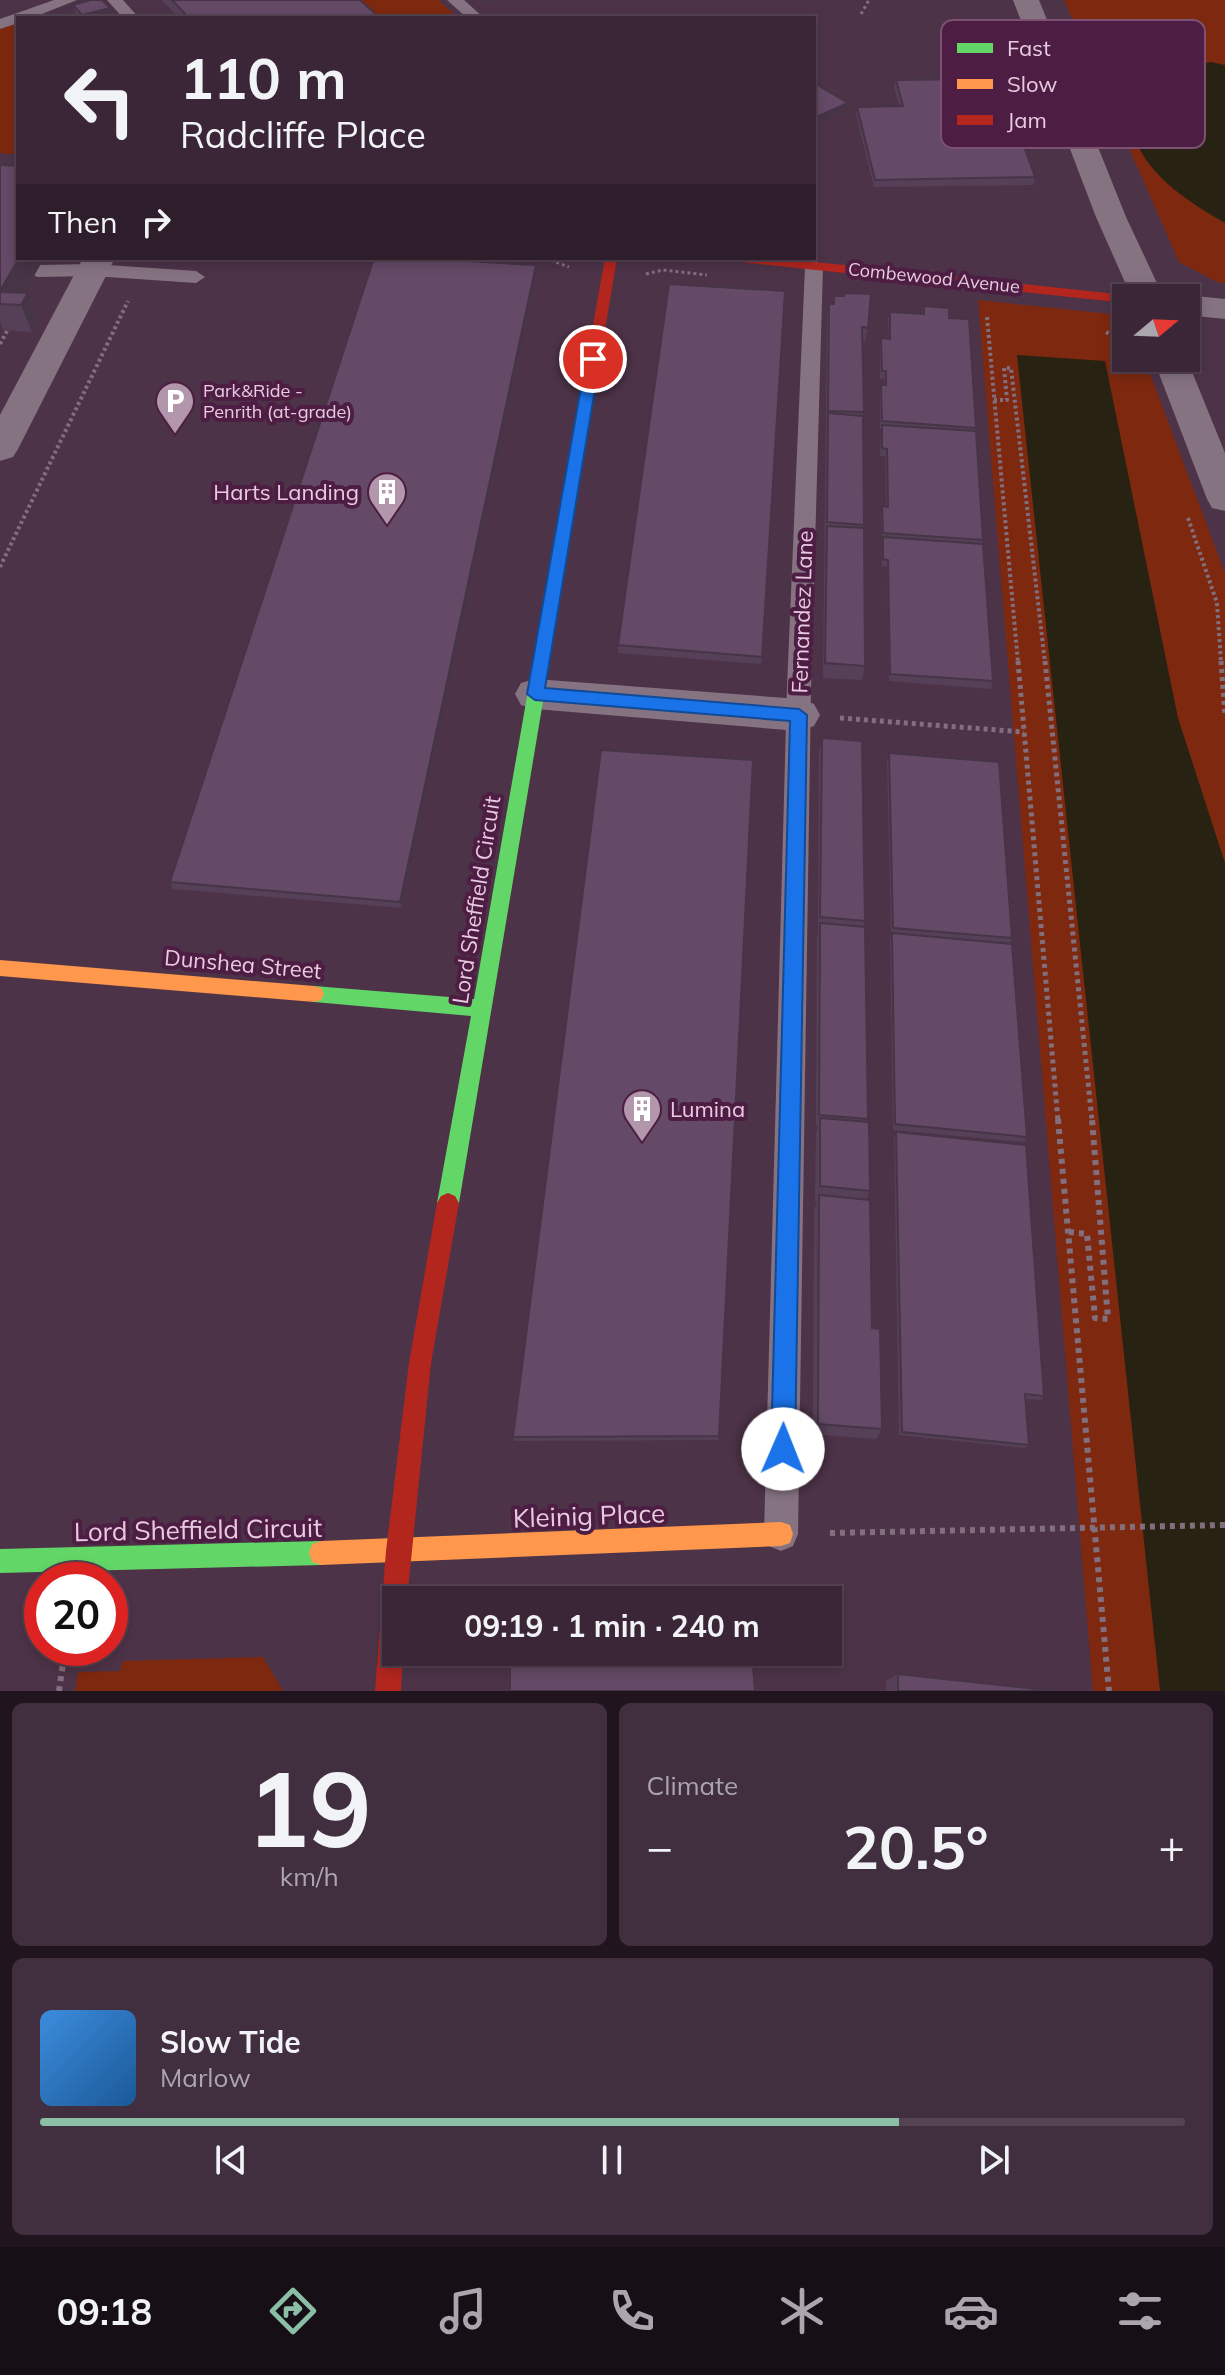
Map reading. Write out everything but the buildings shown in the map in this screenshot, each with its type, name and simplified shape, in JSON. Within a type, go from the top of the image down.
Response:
[{"type":"street","points":[[1026,0],[1034,20]]},
{"type":"street","points":[[1084,148],[1142,284]]},
{"type":"street","name":"Lord Sheffield Circuit","points":[[388,1691],[398,1551],[420,1363],[611,260]]},
{"type":"street","name":"Combewood Avenue","points":[[759,260],[1112,297]]},
{"type":"street","points":[[0,449],[96,264]]},
{"type":"street","points":[[1200,306],[1225,309]]},
{"type":"street","points":[[1175,372],[1225,499]]},
{"type":"street","points":[[535,694],[799,715]]},
{"type":"street","name":"Dunshea Street","points":[[0,968],[482,1008]]},
{"type":"street","name":"Kleinig Place","points":[[398,1551],[781,1534]]},
{"type":"street","name":"Lord Sheffield Circuit","points":[[0,1561],[398,1551]]},
{"type":"lane","points":[[23,16],[69,0]]},
{"type":"lane","points":[[115,0],[129,16]]},
{"type":"lane","points":[[455,0],[474,16]]},
{"type":"lane","points":[[37,271],[96,264],[142,273],[196,277]]},
{"type":"lane","name":"Fernandez Lane","points":[[781,1534],[799,715],[814,266]]},
{"type":"path","points":[[861,14],[869,0]]},
{"type":"path","points":[[0,567],[142,273]]},
{"type":"path","points":[[984,282],[1109,1691]]},
{"type":"path","points":[[0,344],[7,331]]},
{"type":"path","points":[[994,400],[1007,400],[1004,368],[1011,368],[1102,1214],[1108,1319],[1095,1318],[1087,1234],[1069,1232]]},
{"type":"path","points":[[1188,516],[1217,603],[1225,716]]},
{"type":"path","points":[[799,715],[1024,732]]},
{"type":"path","points":[[781,1534],[1225,1525]]},
{"type":"path","points":[[59,1691],[63,1666]]},
{"type":"shaded area","points":[[347,0],[438,0],[454,14],[448,16],[364,16]]},
{"type":"shaded area","points":[[1064,0],[1225,0],[1225,283],[1217,282],[1179,262],[1129,148],[1205,148],[1205,20],[1073,20]]},
{"type":"shaded area","points":[[16,24],[16,155],[0,153],[0,29]]},
{"type":"shaded area","points":[[1205,64],[1225,65],[1225,223],[1173,188],[1151,166],[1140,148],[1205,148]]},
{"type":"shaded area","points":[[978,300],[1112,315],[1112,372],[1149,372],[1225,573],[1225,1691],[1093,1691]]},
{"type":"shaded area","points":[[1017,355],[1105,361],[1178,718],[1225,863],[1225,1691],[1160,1691]]},
{"type":"shaded area","points":[[263,1657],[283,1691],[75,1691],[78,1672],[121,1671],[122,1666],[128,1666],[128,1661]]},
{"type":"traffic: fast","points":[[448,1203],[553,594]]},
{"type":"traffic: fast","points":[[314,994],[482,1008]]},
{"type":"traffic: fast","points":[[0,1561],[321,1553]]},
{"type":"traffic: slow","points":[[0,968],[314,994]]},
{"type":"traffic: slow","points":[[321,1553],[781,1534]]},
{"type":"traffic: jam","points":[[553,594],[611,260]]},
{"type":"traffic: jam","points":[[760,260],[1112,298]]},
{"type":"traffic: jam","points":[[388,1691],[398,1551],[420,1363],[448,1203]]},
{"type":"place","name":"Park&Ride - Penrith (at-grade)","points":[[175,435]]},
{"type":"place","name":"Harts Landing","points":[[387,526]]},
{"type":"place","name":"Lumina","points":[[642,1143]]},
{"type":"route","points":[[593,359],[535,694],[799,715],[783,1449]]}]
